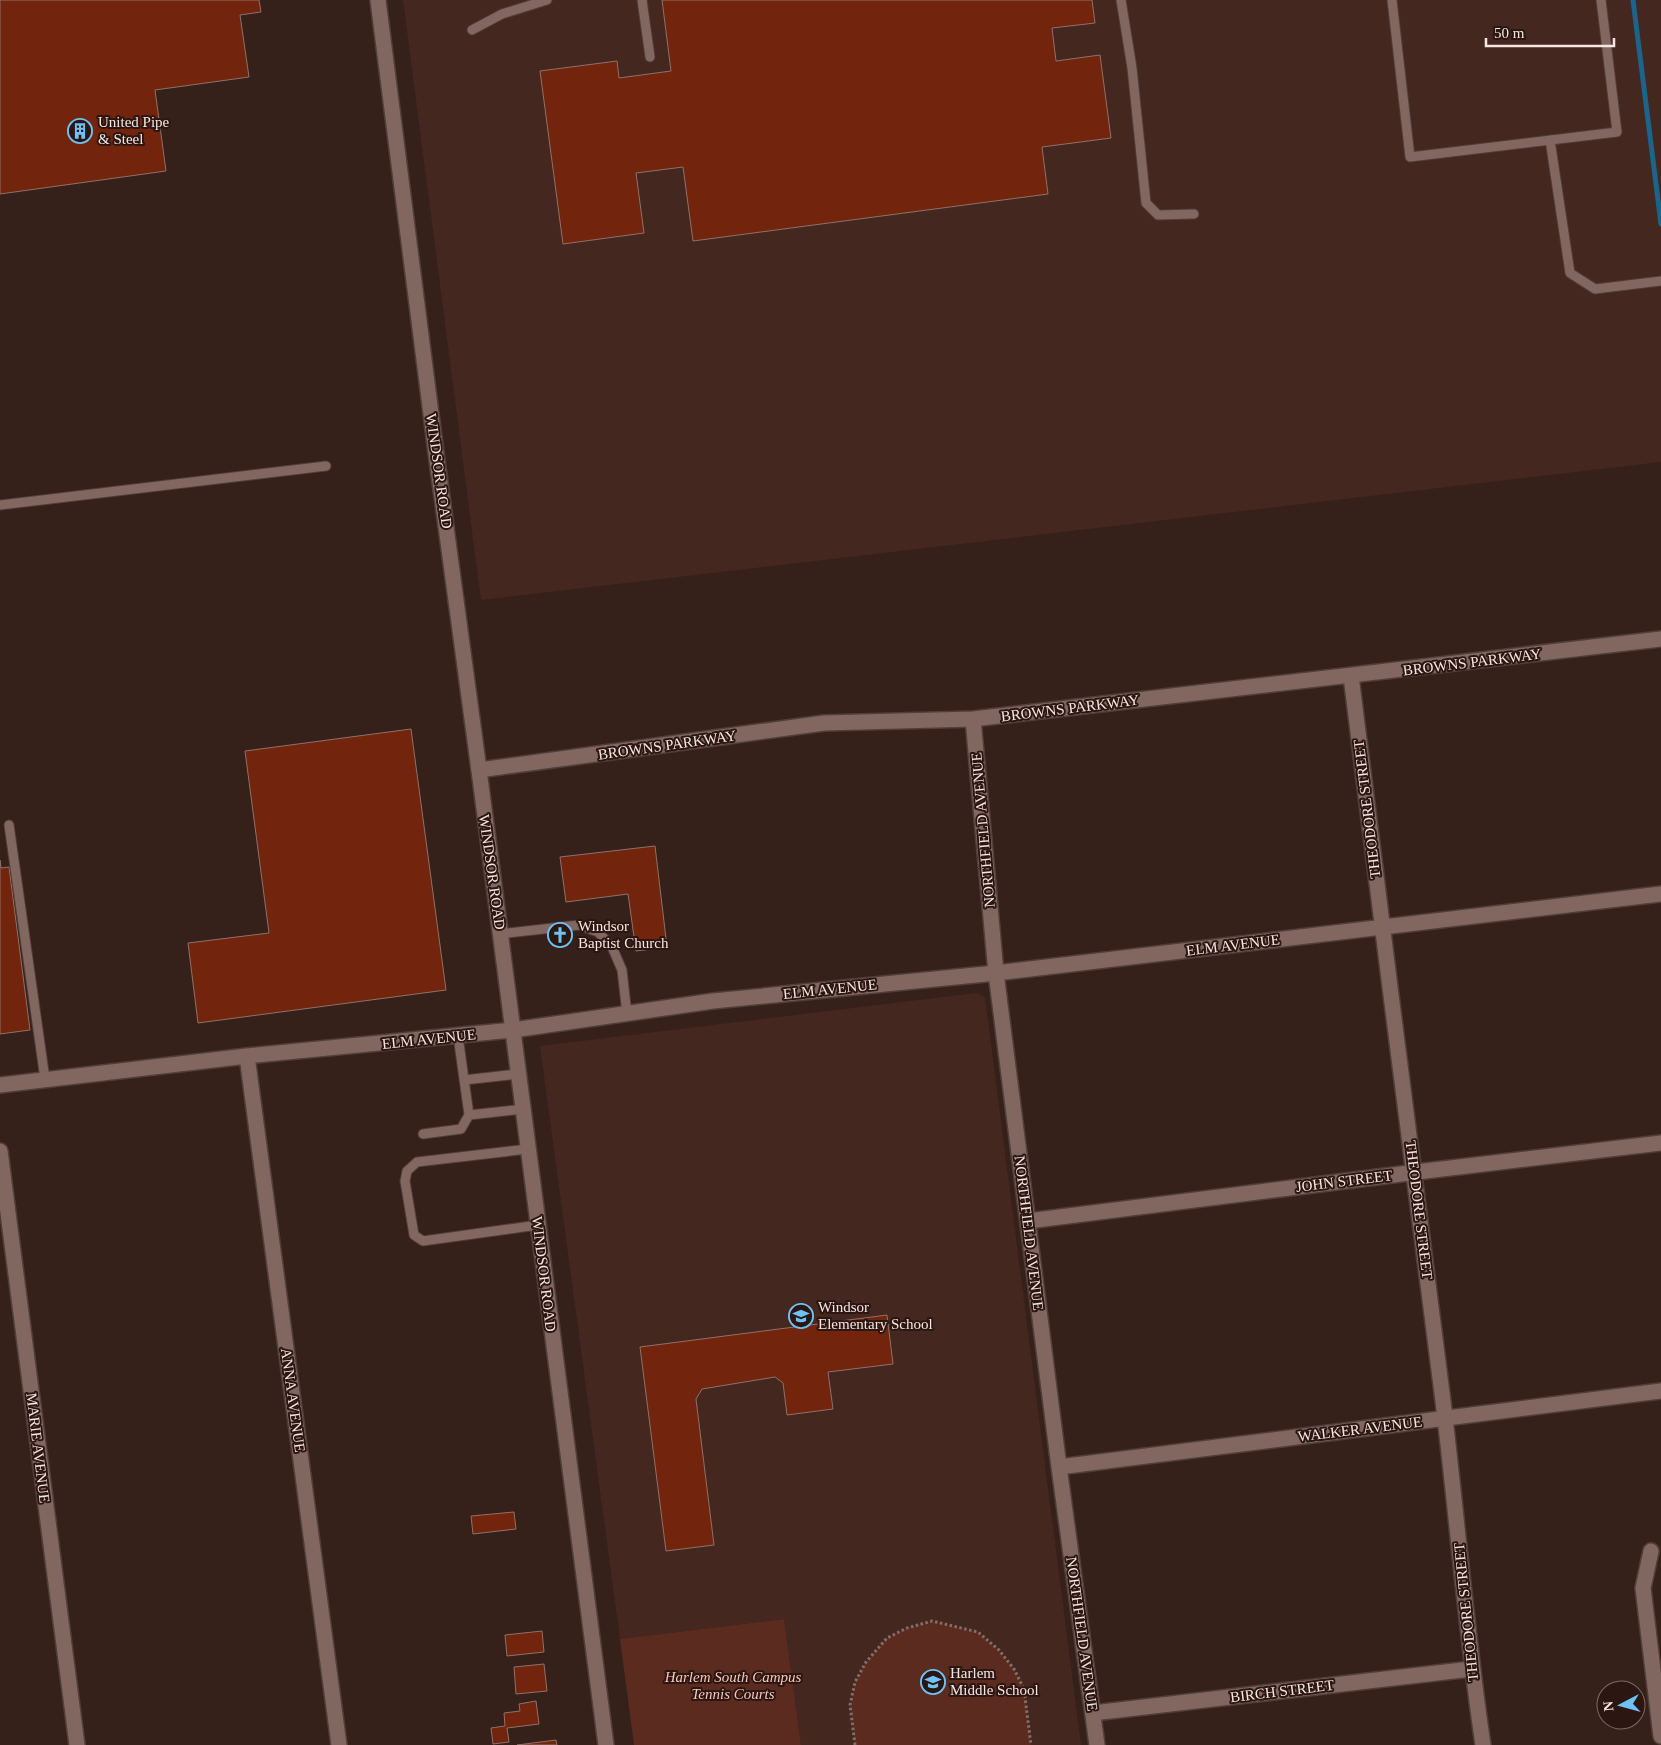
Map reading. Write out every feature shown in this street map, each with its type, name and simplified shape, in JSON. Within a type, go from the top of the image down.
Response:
[{"type":"street","name":"WINDSOR ROAD","points":[[378,0],[606,1745]]},
{"type":"street","name":"BROWNS PARKWAY","points":[[479,770],[824,723],[973,719],[1661,639]]},
{"type":"street","name":"THEODORE STREET","points":[[1351,676],[1381,927],[1445,1418],[1472,1668],[1483,1745]]},
{"type":"street","name":"NORTHFIELD AVENUE","points":[[973,719],[996,973],[1059,1467],[1097,1745]]},
{"type":"street","name":"ELM AVENUE","points":[[0,1085],[248,1056],[513,1030],[713,1001],[996,973],[1661,894]]},
{"type":"street","name":"ANNA AVENUE","points":[[248,1056],[339,1745]]},
{"type":"street","name":"JOHN STREET","points":[[1028,1222],[1414,1172],[1661,1143]]},
{"type":"street","name":"MARIE AVENUE","points":[[0,1151],[77,1745]]},
{"type":"street","name":"WALKER AVENUE","points":[[1059,1467],[1661,1391]]},
{"type":"street","points":[[1651,1550],[1643,1588],[1661,1736]]},
{"type":"street","name":"BIRCH STREET","points":[[1093,1714],[1472,1668]]},
{"type":"lane","points":[[472,30],[502,14],[546,0]]},
{"type":"lane","points":[[642,0],[650,57]]},
{"type":"lane","points":[[1121,0],[1132,68],[1146,203],[1158,215],[1194,214]]},
{"type":"lane","points":[[1392,0],[1410,156],[1617,132],[1601,0]]},
{"type":"lane","points":[[1550,140],[1570,273],[1595,289],[1659,281]]},
{"type":"lane","points":[[0,505],[326,466]]},
{"type":"lane","points":[[9,826],[45,1079]]},
{"type":"lane","points":[[500,934],[579,925],[598,932],[612,947],[622,970],[627,1014]]},
{"type":"lane","points":[[423,1134],[461,1129],[469,1115],[458,1036]]},
{"type":"lane","points":[[464,1080],[518,1074]]},
{"type":"lane","points":[[469,1115],[523,1109]]},
{"type":"lane","points":[[528,1149],[417,1162],[407,1171],[405,1181],[414,1235],[423,1241],[538,1225]]},
{"type":"path","points":[[855,1745],[850,1705],[855,1682],[866,1662],[888,1638],[907,1628],[932,1621],[978,1632],[999,1650],[1014,1669],[1024,1689],[1031,1745]]},
{"type":"shaded area","points":[[403,0],[1661,0],[1661,462],[481,600]]},
{"type":"shaded area","name":"Windsor Elementary School","points":[[976,993],[985,997],[1081,1745],[801,1745],[784,1619],[620,1639],[540,1046]]},
{"type":"green space","name":"Harlem South Campus Tennis Courts","points":[[784,1619],[801,1745],[634,1745],[620,1639]]},
{"type":"green space","points":[[932,1621],[978,1632],[999,1650],[1014,1669],[1024,1689],[1031,1745],[855,1745],[850,1705],[855,1682],[866,1662],[887,1638],[907,1628]]},
{"type":"building","name":"United Pipe & Steel","points":[[0,0],[259,0],[261,12],[240,15],[249,77],[155,90],[166,171],[0,194]]},
{"type":"building","points":[[662,0],[1092,0],[1095,23],[1052,28],[1056,61],[1100,55],[1111,138],[1042,147],[1048,194],[693,241],[683,167],[636,173],[644,233],[563,244],[540,71],[617,61],[619,78],[671,71]]},
{"type":"building","points":[[411,729],[446,990],[198,1023],[188,943],[269,933],[245,751]]},
{"type":"building","points":[[655,846],[667,947],[636,951],[628,894],[566,902],[560,857]]},
{"type":"building","points":[[0,860],[1,868],[9,867],[30,1030],[0,1034]]},
{"type":"building","name":"Windsor Elementary School","points":[[887,1315],[893,1364],[828,1372],[833,1409],[787,1415],[783,1383],[775,1377],[702,1389],[696,1399],[714,1545],[666,1551],[640,1347]]},
{"type":"building","points":[[514,1512],[516,1529],[473,1534],[471,1516]]},
{"type":"building","points":[[542,1631],[544,1652],[507,1656],[505,1635]]},
{"type":"building","points":[[544,1664],[547,1691],[516,1694],[514,1667]]},
{"type":"building","points":[[536,1701],[539,1724],[507,1728],[509,1742],[493,1744],[491,1728],[505,1726],[504,1713],[520,1711],[519,1704]]},
{"type":"building","points":[[556,1740],[557,1745],[517,1745]]},
{"type":"waterway","points":[[1633,0],[1661,224]]},
{"type":"place","name":"United Pipe & Steel","points":[[80,131]]},
{"type":"place","name":"Windsor Baptist Church","points":[[560,935]]},
{"type":"place","name":"Windsor Elementary School","points":[[801,1316]]},
{"type":"place","name":"Harlem Middle School","points":[[933,1682]]}]
